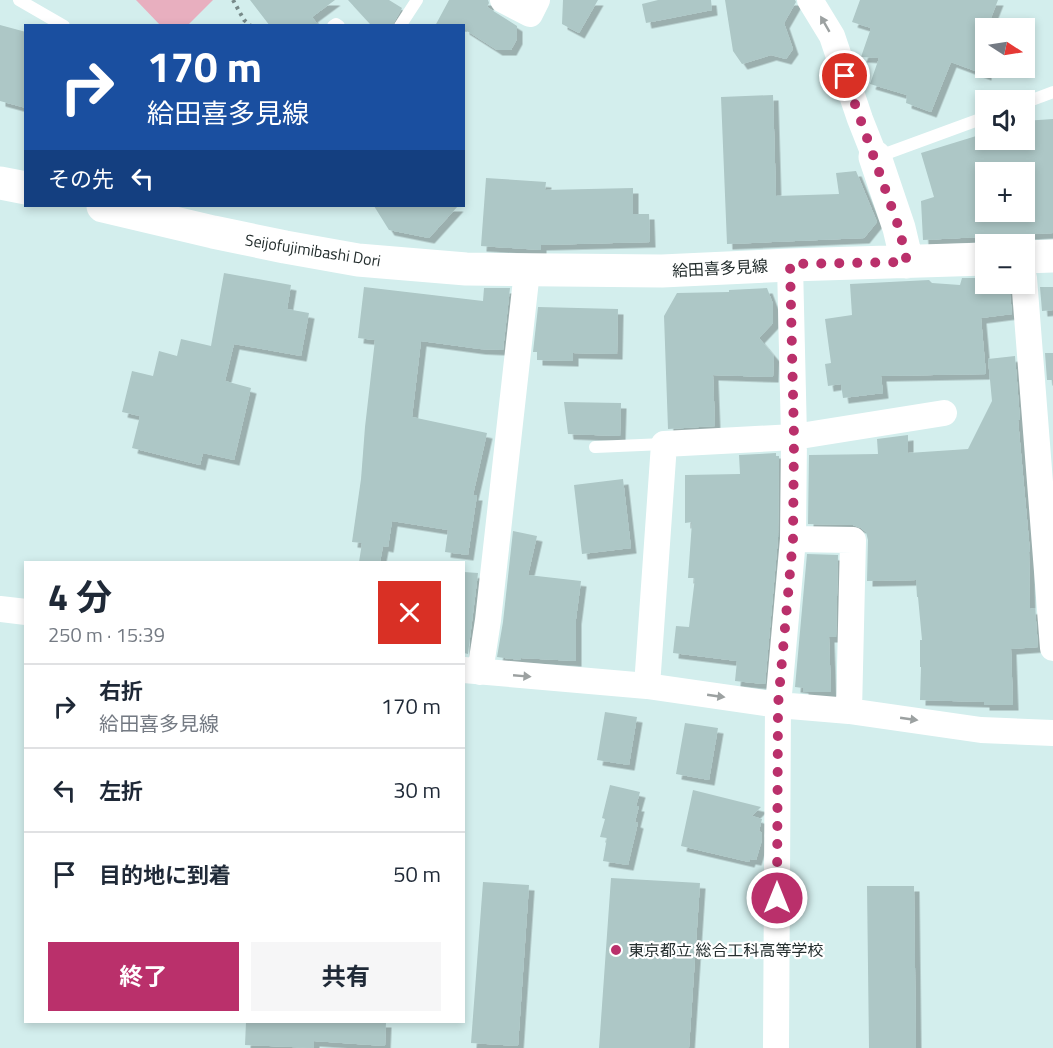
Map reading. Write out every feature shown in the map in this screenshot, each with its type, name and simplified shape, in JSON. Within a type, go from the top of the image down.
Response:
[{"type":"street","points":[[503,0],[530,14],[537,0]]},
{"type":"street","points":[[810,0],[832,36],[899,228],[907,262]]},
{"type":"street","points":[[0,183],[24,188]]},
{"type":"street","name":"Seijofujimibashi Dori","points":[[107,207],[213,232],[358,260],[466,269],[527,270]]},
{"type":"street","points":[[1035,257],[1053,256]]},
{"type":"street","name":"給田喜多見線","points":[[527,270],[662,271],[790,264],[975,259]]},
{"type":"street","points":[[776,1048],[778,705],[793,539],[794,437],[790,264]]},
{"type":"street","points":[[527,270],[488,620],[472,671],[648,686],[778,705],[849,711],[981,729],[1053,733]]},
{"type":"street","points":[[1025,294],[1053,648]]},
{"type":"street","points":[[648,686],[664,444],[794,437],[944,413]]},
{"type":"street","points":[[793,539],[853,540],[849,711]]},
{"type":"street","points":[[0,609],[24,612]]},
{"type":"lane","points":[[19,0],[61,24]]},
{"type":"lane","points":[[401,24],[417,0]]},
{"type":"lane","points":[[1035,99],[1053,93]]},
{"type":"lane","points":[[875,158],[975,121]]},
{"type":"lane","points":[[595,447],[664,444]]},
{"type":"path","points":[[233,0],[249,24]]},
{"type":"shaded area","points":[[136,0],[213,0],[189,24],[159,24]]},
{"type":"building","points":[[250,0],[335,0],[312,17],[317,24],[268,24]]},
{"type":"building","points":[[348,0],[389,0],[402,8],[393,24],[370,24]]},
{"type":"building","points":[[449,0],[488,0],[487,7],[517,26],[517,39],[511,50],[497,50],[465,30],[465,24],[436,24]]},
{"type":"building","points":[[563,0],[598,0],[579,33],[562,24]]},
{"type":"building","points":[[658,0],[711,0],[712,10],[646,23],[642,4]]},
{"type":"building","points":[[725,0],[795,0],[784,23],[793,49],[786,59],[771,55],[742,64],[733,51]]},
{"type":"building","points":[[860,0],[998,0],[991,18],[975,18],[975,71],[951,62],[931,112],[906,103],[907,95],[870,84],[879,58],[861,57],[871,28],[852,22]]},
{"type":"building","points":[[0,25],[24,31],[24,107],[0,101]]},
{"type":"building","points":[[773,95],[776,196],[839,194],[836,173],[856,171],[877,222],[864,238],[727,244],[721,97]]},
{"type":"building","points":[[1053,119],[1053,233],[975,234],[975,237],[923,240],[921,201],[934,197],[921,153],[975,136],[975,150],[1035,150],[1035,120]]},
{"type":"building","points":[[486,178],[546,182],[545,190],[633,188],[633,214],[649,214],[650,242],[541,245],[541,250],[481,246]]},
{"type":"building","points":[[375,207],[457,207],[429,238],[389,230]]},
{"type":"building","points":[[224,273],[291,285],[287,309],[309,313],[301,356],[234,344],[225,381],[251,388],[234,460],[203,453],[200,465],[132,448],[140,416],[122,412],[132,371],[153,376],[159,351],[177,356],[181,339],[211,346]]},
{"type":"building","points":[[962,278],[975,278],[975,294],[1010,294],[1012,314],[981,318],[986,374],[881,376],[883,393],[843,398],[841,384],[828,386],[825,364],[831,363],[825,319],[852,315],[850,284],[929,280],[932,283],[960,285]]},
{"type":"building","points":[[364,287],[483,301],[484,288],[510,288],[503,350],[421,341],[412,417],[487,433],[473,495],[477,495],[468,555],[445,552],[448,530],[392,521],[388,547],[383,546],[380,561],[359,561],[362,543],[352,542],[361,479],[375,340],[358,338]]},
{"type":"building","points":[[1040,287],[1053,287],[1053,310],[1042,311]]},
{"type":"building","points":[[767,288],[773,304],[773,323],[759,338],[774,356],[773,377],[713,375],[715,426],[668,429],[664,316],[677,293],[729,292],[729,290]]},
{"type":"building","points":[[538,307],[618,309],[617,354],[573,353],[573,361],[537,360],[537,352],[533,352]]},
{"type":"building","points":[[1045,353],[1053,353],[1053,380],[1047,380]]},
{"type":"building","points":[[1015,356],[1020,420],[1018,420],[1030,552],[1030,609],[1035,608],[1038,647],[1011,649],[1013,705],[920,700],[920,640],[922,640],[916,580],[867,581],[868,540],[866,532],[853,525],[808,524],[809,455],[878,454],[877,439],[908,435],[908,453],[968,449],[992,401],[988,359]]},
{"type":"building","points":[[564,402],[621,403],[620,436],[568,434]]},
{"type":"building","points":[[776,453],[776,456],[779,456],[778,538],[765,684],[735,681],[737,661],[673,653],[676,626],[689,627],[695,578],[688,578],[692,522],[685,523],[685,475],[740,474],[739,455]]},
{"type":"building","points":[[623,479],[631,548],[582,554],[574,485]]},
{"type":"building","points":[[513,531],[537,536],[528,575],[581,581],[576,619],[576,661],[497,657]]},
{"type":"building","points":[[807,554],[838,555],[836,637],[829,637],[831,692],[803,692],[803,688],[795,687]]},
{"type":"building","points":[[465,572],[478,573],[468,654],[465,653]]},
{"type":"building","points":[[605,712],[637,717],[629,765],[597,760]]},
{"type":"building","points":[[685,723],[718,728],[709,780],[676,774]]},
{"type":"building","points":[[610,785],[640,792],[636,806],[639,806],[635,822],[638,823],[628,865],[603,861],[607,838],[600,837]]},
{"type":"building","points":[[693,790],[761,807],[752,816],[762,819],[759,831],[762,833],[762,840],[756,860],[750,859],[749,862],[681,846]]},
{"type":"building","points":[[611,878],[700,883],[689,1048],[599,1048]]},
{"type":"building","points":[[483,882],[529,885],[518,1046],[471,1043]]},
{"type":"building","points":[[867,886],[914,886],[916,1048],[869,1048]]},
{"type":"building","points":[[246,1023],[386,1023],[385,1046],[314,1041],[314,1048],[245,1045]]},
{"type":"place","name":"東京都立 総合工科高等学校","points":[[616,950]]},
{"type":"route","points":[[777,898],[778,705],[793,539],[794,437],[790,264],[907,262],[899,228],[845,76]]}]
